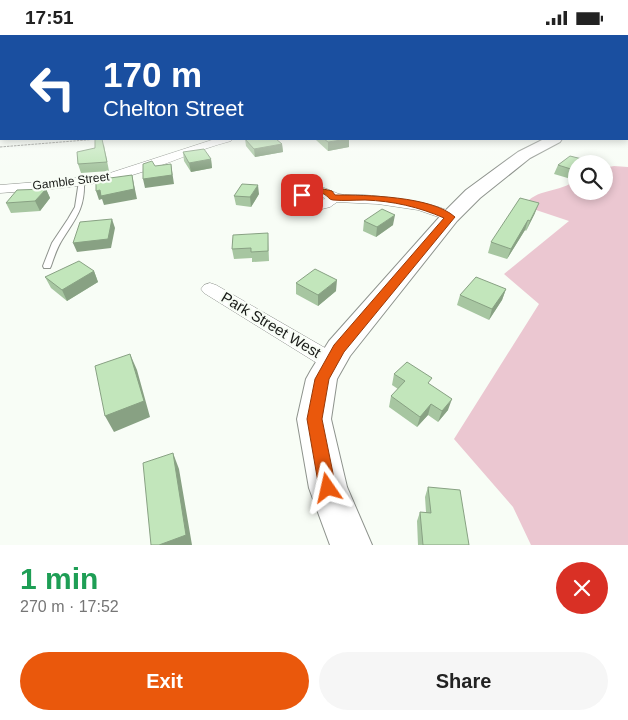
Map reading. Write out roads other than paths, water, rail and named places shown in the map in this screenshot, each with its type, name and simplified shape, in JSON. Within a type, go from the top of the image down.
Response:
[{"type":"street","name":"Gamble Street","points":[[0,189],[81,182],[142,168],[194,147],[223,140]]},
{"type":"street","points":[[351,545],[328,488],[314,419],[322,379],[339,349],[450,217],[473,195],[524,155],[553,140]]},
{"type":"street","points":[[333,198],[366,198],[403,202],[426,207],[450,217]]},
{"type":"street","name":"Park Street West","points":[[210,289],[332,362]]},
{"type":"lane","points":[[48,266],[57,243],[78,212],[82,197],[81,182]]}]
